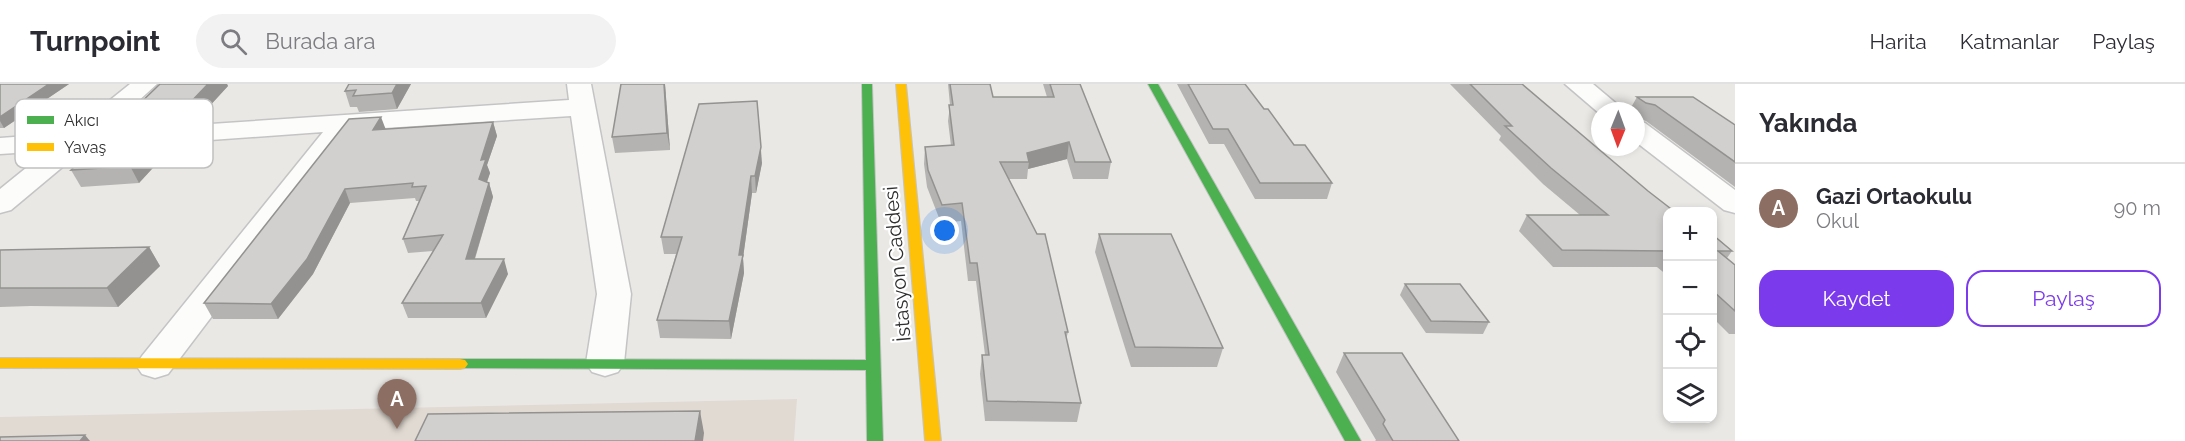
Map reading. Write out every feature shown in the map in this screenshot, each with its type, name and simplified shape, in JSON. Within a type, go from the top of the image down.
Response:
[{"type":"street","points":[[127,99],[145,84]]},
{"type":"street","points":[[867,84],[875,441]]},
{"type":"street","name":"İstasyon Caddesi","points":[[901,84],[933,441]]},
{"type":"street","points":[[1153,84],[1353,441]]},
{"type":"street","points":[[1576,84],[1600,102]]},
{"type":"street","points":[[213,133],[344,125],[581,96],[614,294],[605,363]]},
{"type":"street","points":[[155,365],[344,125]]},
{"type":"street","points":[[1645,136],[1735,204]]},
{"type":"street","points":[[0,146],[15,145]]},
{"type":"street","points":[[0,204],[44,168]]},
{"type":"street","points":[[0,363],[872,365]]},
{"type":"shaded area","points":[[797,399],[794,441],[0,441],[0,417]]},
{"type":"building","points":[[0,84],[49,84],[27,99],[15,99],[15,107],[0,117]]},
{"type":"building","points":[[160,84],[208,84],[194,99],[144,99]]},
{"type":"building","points":[[349,84],[397,84],[392,93],[353,96],[356,90],[345,91]]},
{"type":"building","points":[[621,84],[664,84],[667,133],[612,137]]},
{"type":"building","points":[[950,84],[990,84],[993,97],[1054,97],[1050,84],[1080,84],[1111,162],[1075,162],[1069,142],[1027,153],[1029,162],[1000,162],[1037,234],[1045,234],[1068,332],[1065,332],[1081,403],[987,401],[982,355],[989,355],[977,263],[970,263],[962,203],[942,205],[928,170],[925,147],[954,145],[949,105],[953,105]]},
{"type":"building","points":[[1188,84],[1245,84],[1264,109],[1268,109],[1294,145],[1305,145],[1332,183],[1260,183],[1228,129],[1213,129]]},
{"type":"building","points":[[1470,84],[1522,84],[1591,143],[1591,156],[1607,156],[1669,207],[1663,207],[1663,251],[1562,250],[1527,215],[1608,215],[1505,126],[1512,126]]},
{"type":"building","points":[[1637,97],[1693,97],[1735,125],[1735,162],[1655,105]]},
{"type":"building","points":[[757,101],[761,147],[755,176],[751,176],[739,255],[743,255],[729,321],[657,320],[682,237],[661,237],[699,104]]},
{"type":"building","points":[[381,117],[373,130],[493,122],[481,160],[486,159],[479,179],[489,183],[466,259],[504,259],[481,303],[402,303],[443,235],[403,239],[426,186],[412,187],[413,183],[345,189],[307,259],[271,304],[204,303],[349,119]]},
{"type":"building","points":[[73,168],[100,168],[71,170]]},
{"type":"building","points":[[1099,234],[1171,234],[1223,348],[1135,347]]},
{"type":"building","points":[[1717,238],[1732,251],[1718,251],[1735,265],[1735,311],[1717,295]]},
{"type":"building","points":[[149,247],[107,288],[0,288],[0,250]]},
{"type":"building","points":[[1405,284],[1460,284],[1489,322],[1431,321]]},
{"type":"building","points":[[1344,353],[1402,353],[1459,441],[1393,441],[1383,424],[1385,420]]},
{"type":"building","points":[[700,411],[695,441],[415,441],[428,414]]},
{"type":"building","points":[[85,435],[80,441],[0,441],[0,437]]},
{"type":"traffic: fast","points":[[867,84],[875,441]]},
{"type":"traffic: fast","points":[[1153,84],[1353,441]]},
{"type":"traffic: fast","points":[[460,364],[872,365]]},
{"type":"traffic: slow","points":[[901,84],[933,441]]},
{"type":"traffic: slow","points":[[0,363],[460,364]]},
{"type":"place","name":"Gazi Ortaokulu","points":[[397,429]]}]
